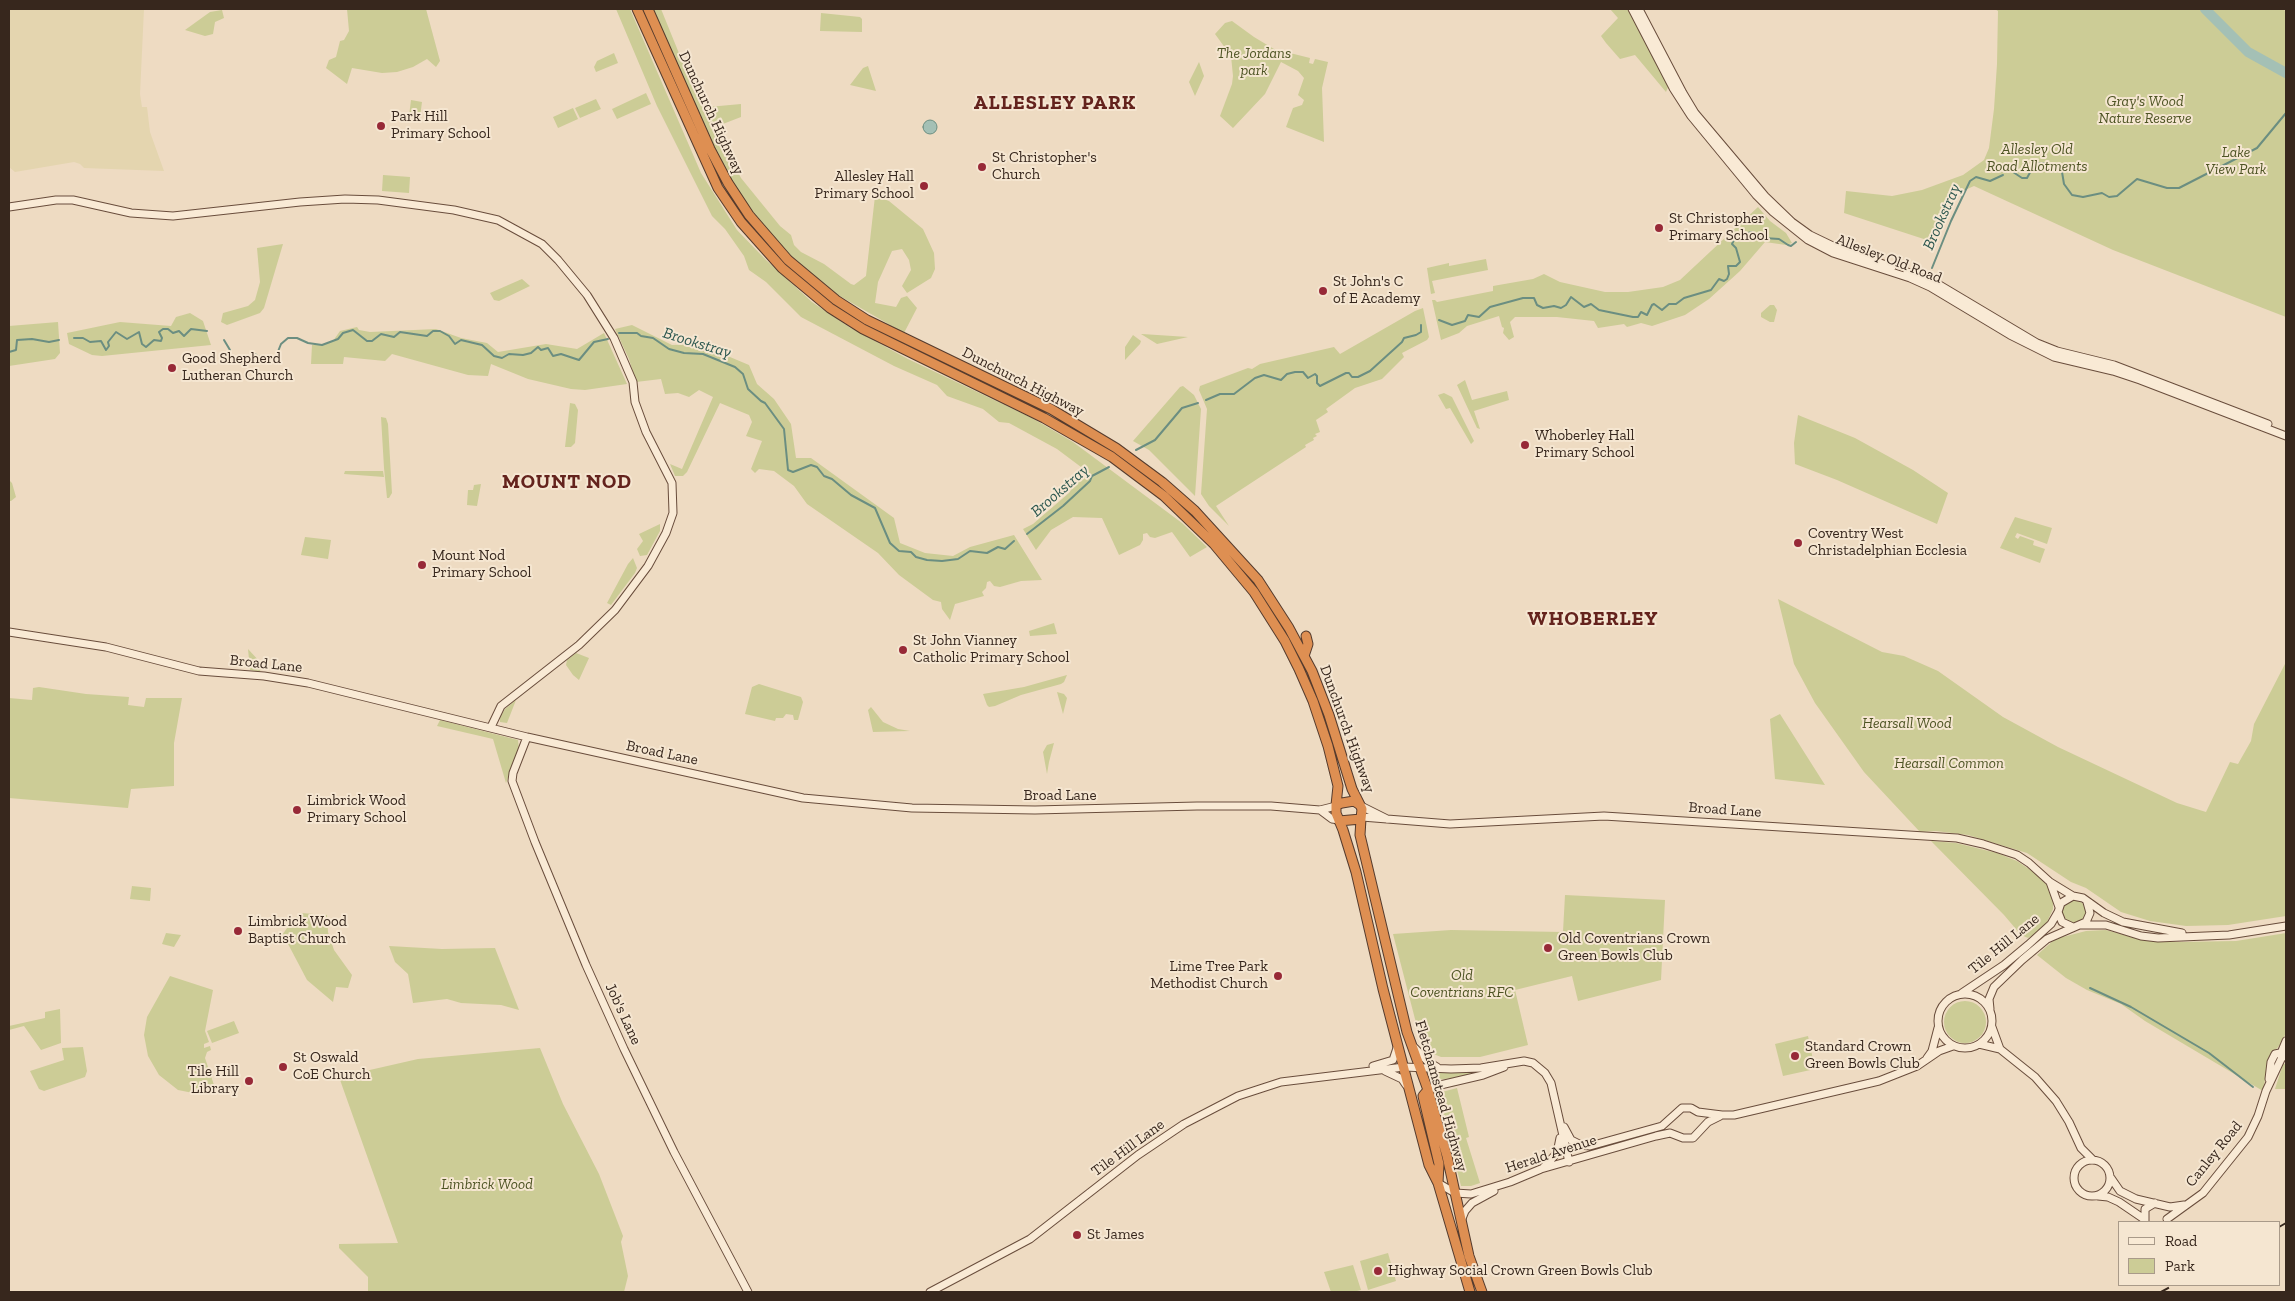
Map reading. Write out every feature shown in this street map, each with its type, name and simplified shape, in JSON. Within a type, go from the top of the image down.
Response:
[{"type":"highway","name":"Dunchurch Highway","points":[[636,9],[718,188],[741,222],[782,268],[830,308],[862,329],[1044,418],[1112,457],[1164,496],[1214,544],[1254,592],[1285,641],[1313,700],[1328,746],[1338,786],[1336,806],[1339,821]]},
{"type":"highway","name":"Dunchurch Highway","points":[[648,9],[710,149],[728,183],[749,215],[788,260],[836,300],[867,320],[1051,409],[1116,448],[1141,466],[1195,511],[1258,580],[1289,628],[1322,695],[1352,789],[1361,806]]},
{"type":"highway","points":[[1304,656],[1308,644],[1306,636]]},
{"type":"highway","points":[[1336,806],[1351,801],[1361,806]]},
{"type":"highway","name":"Fletchamstead Highway","points":[[1361,806],[1360,835],[1407,1032],[1428,1090],[1447,1156],[1469,1256],[1482,1292]]},
{"type":"highway","points":[[1339,821],[1362,818]]},
{"type":"highway","name":"Fletchamstead Highway","points":[[1339,821],[1356,872],[1381,980],[1430,1165],[1438,1183],[1470,1292]]},
{"type":"highway","points":[[1428,1090],[1423,1096],[1439,1164],[1438,1183]]},
{"type":"street","name":"Allesley Old Road","points":[[1632,9],[1673,88],[1691,116],[1756,195],[1773,212],[1808,240],[1833,253],[1910,278],[1930,287],[2010,335],[2054,357],[2113,370],[2286,431]]},
{"type":"street","name":"Allesley Old Road","points":[[1639,9],[1683,94],[1695,113],[1748,177],[1800,228],[1837,248],[1931,281],[2037,343],[2057,351],[2114,365],[2286,436]]},
{"type":"street","points":[[9,207],[56,200],[82,201],[157,216],[190,216],[260,206],[344,199],[409,203],[498,220],[536,240],[564,266],[587,295],[614,338],[633,382],[635,402],[646,432],[672,483],[674,506],[672,518],[648,566],[615,610],[573,651],[501,706],[491,728]]},
{"type":"street","name":"Broad Lane","points":[[9,632],[106,647],[193,670],[264,676],[308,683],[491,728],[803,798],[873,806],[1072,810],[1270,806],[1320,810],[1336,806]]},
{"type":"street","name":"Job's Lane","points":[[527,736],[513,772],[512,781],[535,842],[586,965],[632,1067],[674,1152],[748,1292]]},
{"type":"street","name":"Broad Lane","points":[[1361,806],[1387,819]]},
{"type":"street","name":"Broad Lane","points":[[1320,810],[1332,819],[1339,821]]},
{"type":"street","name":"Broad Lane","points":[[1362,818],[1450,824],[1604,816],[1969,840],[2008,852],[2029,863],[2050,882],[2073,896]]},
{"type":"street","name":"Broad Lane","points":[[2050,882],[2058,910]]},
{"type":"street","points":[[2197,936],[2123,922],[2104,913],[2085,900],[2073,896],[2064,900],[2058,910],[2062,922],[2073,927],[2106,925],[2148,937],[2197,936],[2254,932],[2286,926]]},
{"type":"street","points":[[2082,925],[2090,913],[2085,900]]},
{"type":"street","name":"Tile Hill Lane","points":[[1962,993],[2004,965],[2028,945],[2051,924],[2058,910]]},
{"type":"street","name":"Tile Hill Lane","points":[[1990,1010],[1989,999],[1994,987],[2047,939],[2073,927]]},
{"type":"street","points":[[1925,1060],[1932,1051],[1938,1028],[1939,1013],[1945,1002],[1962,993],[1978,998],[1990,1010],[1992,1027],[2000,1049]]},
{"type":"street","points":[[1938,1028],[1945,1040],[1953,1046],[1968,1048],[1985,1040],[1992,1027]]},
{"type":"street","points":[[1407,1032],[1418,1052],[1438,1068]]},
{"type":"street","name":"Tile Hill Lane","points":[[1362,1072],[1393,1060],[1397,1052],[1397,1037]]},
{"type":"street","name":"Canley Road","points":[[2166,1220],[2190,1204],[2208,1188],[2248,1137],[2258,1116],[2266,1091],[2282,1058],[2286,1041]]},
{"type":"street","points":[[1979,1044],[2000,1049],[2027,1069],[2064,1113],[2084,1153],[2106,1166],[2110,1178],[2106,1190],[2098,1196]]},
{"type":"street","name":"Herald Avenue","points":[[1560,1120],[1571,1140],[1581,1146],[1590,1146],[1662,1126],[1682,1108],[1691,1108],[1698,1112],[1722,1115],[1752,1112],[1880,1081],[1908,1070],[1939,1051],[1953,1046]]},
{"type":"street","points":[[1428,1090],[1436,1086],[1483,1075],[1524,1060],[1539,1067],[1551,1083],[1569,1162]]},
{"type":"street","name":"Tile Hill Lane","points":[[930,1292],[1030,1239],[1150,1146],[1217,1106],[1252,1090],[1281,1082],[1380,1069],[1404,1067],[1480,1068],[1524,1060]]},
{"type":"street","points":[[1380,1069],[1402,1078],[1414,1104]]},
{"type":"street","points":[[1698,1112],[1702,1119],[1702,1128]]},
{"type":"street","name":"Herald Avenue","points":[[1455,1194],[1471,1194],[1541,1170],[1656,1136],[1676,1134],[1689,1139],[1696,1136],[1712,1119],[1722,1115]]},
{"type":"street","points":[[1672,1118],[1671,1125],[1676,1134]]},
{"type":"street","points":[[1541,1170],[1557,1153],[1560,1145],[1560,1120]]},
{"type":"street","points":[[2078,1141],[2081,1165],[2075,1176],[2076,1186],[2086,1195],[2112,1198],[2145,1221]]},
{"type":"street","points":[[2081,1165],[2093,1160]]},
{"type":"street","name":"Canley Road","points":[[2110,1178],[2116,1187],[2140,1200],[2178,1207],[2190,1204]]},
{"type":"street","points":[[1461,1222],[1464,1211],[1476,1200],[1510,1182]]},
{"type":"street","points":[[1438,1183],[1455,1194]]},
{"type":"street","points":[[2145,1221],[2145,1209],[2159,1204],[2168,1212],[2166,1220]]},
{"type":"shaded area","points":[[9,9],[144,9],[140,94],[142,107],[147,107],[150,132],[164,171],[84,168],[74,162],[15,172],[9,167]]},
{"type":"shaded area","points":[[930,120],[935,122],[937,127],[935,132],[930,134],[925,132],[923,127],[925,122]]},
{"type":"green space","points":[[347,9],[426,9],[440,61],[436,67],[427,59],[413,67],[397,72],[382,73],[352,68],[347,84],[326,68],[329,60],[336,57],[340,41],[344,40],[349,31]]},
{"type":"green space","points":[[616,9],[630,9],[701,173],[737,230],[766,260],[812,302],[849,327],[908,359],[1032,418],[1073,442],[1182,523],[1207,547],[1190,557],[1172,532],[1155,538],[1150,537],[1147,533],[1143,534],[1143,540],[1140,545],[1119,555],[1102,518],[1073,517],[1051,530],[1036,550],[1023,529],[1033,524],[1069,493],[1085,470],[1057,449],[1009,423],[999,422],[983,409],[947,396],[937,385],[894,366],[801,317],[766,282],[749,270],[744,256],[725,229],[712,216],[657,106]]},
{"type":"green space","points":[[653,9],[661,9],[687,73],[695,76],[708,107],[741,104],[741,117],[715,127],[741,178],[780,226],[791,235],[794,245],[801,252],[824,264],[854,285],[866,276],[875,196],[889,201],[923,229],[934,253],[935,269],[931,278],[907,293],[902,286],[911,270],[909,260],[902,249],[892,251],[878,282],[875,303],[896,307],[901,298],[907,296],[917,308],[904,333],[838,295],[778,245],[751,213],[716,156]]},
{"type":"green space","points":[[1610,9],[1630,9],[1668,87],[1666,92],[1635,55],[1620,59],[1601,36],[1618,18]]},
{"type":"green space","points":[[1995,9],[2281,9],[2286,11],[2286,317],[2113,250],[1974,186],[1956,194],[1936,243],[1844,213],[1846,191],[1892,196],[1922,190],[1963,175],[1984,160],[1989,148],[1994,109],[1998,11]]},
{"type":"green space","points":[[222,10],[224,18],[215,22],[213,34],[205,36],[185,30],[210,12]]},
{"type":"green space","points":[[821,13],[860,17],[862,19],[862,32],[820,31]]},
{"type":"green space","name":"The Jordans park","points":[[1232,21],[1274,49],[1310,58],[1309,63],[1313,64],[1315,59],[1328,62],[1322,88],[1324,142],[1286,127],[1293,108],[1302,105],[1304,100],[1298,95],[1304,78],[1298,71],[1281,62],[1265,94],[1233,128],[1220,116],[1232,84],[1233,76],[1231,56],[1215,34],[1225,23]]},
{"type":"green space","points":[[614,53],[618,63],[596,72],[594,67],[597,61]]},
{"type":"green space","points":[[1199,62],[1204,76],[1195,96],[1189,82]]},
{"type":"green space","points":[[868,66],[876,91],[850,85],[863,68]]},
{"type":"green space","points":[[646,93],[651,104],[617,119],[612,109]]},
{"type":"green space","points":[[596,99],[601,109],[580,118],[575,108]]},
{"type":"green space","points":[[411,100],[422,102],[420,117],[409,116]]},
{"type":"green space","points":[[573,108],[578,119],[558,128],[553,117]]},
{"type":"green space","points":[[383,175],[410,177],[409,193],[382,191]]},
{"type":"green space","points":[[1758,207],[1770,221],[1786,233],[1792,243],[1786,245],[1765,242],[1740,271],[1709,299],[1685,315],[1652,326],[1641,323],[1627,327],[1624,324],[1598,328],[1594,321],[1557,317],[1515,317],[1510,322],[1514,337],[1509,340],[1503,333],[1504,328],[1499,316],[1467,326],[1459,333],[1441,340],[1432,300],[1437,302],[1493,291],[1493,286],[1533,279],[1544,274],[1560,282],[1605,292],[1628,292],[1663,287],[1680,280]]},
{"type":"green space","points":[[283,244],[264,308],[260,313],[227,325],[221,322],[223,313],[248,306],[255,300],[260,282],[257,248]]},
{"type":"green space","points":[[1486,259],[1488,270],[1432,281],[1435,293],[1431,294],[1427,268],[1449,263],[1449,266]]},
{"type":"green space","points":[[522,279],[530,286],[499,301],[494,300],[490,293]]},
{"type":"green space","points":[[1770,305],[1774,305],[1777,310],[1774,322],[1761,317],[1761,313]]},
{"type":"green space","points":[[1423,308],[1429,337],[1427,340],[1402,353],[1404,357],[1382,379],[1355,388],[1326,409],[1328,412],[1316,420],[1320,432],[1315,434],[1317,436],[1305,445],[1306,447],[1216,506],[1229,526],[1209,506],[1201,494],[1207,409],[1199,390],[1200,386],[1248,368],[1252,369],[1260,364],[1334,347],[1340,354]]},
{"type":"green space","points":[[190,313],[203,321],[211,345],[102,356],[92,355],[69,344],[67,333],[120,322],[171,326],[176,317]]},
{"type":"green space","points":[[58,322],[60,353],[55,359],[9,366],[9,326]]},
{"type":"green space","points":[[632,325],[672,345],[699,344],[749,365],[757,384],[774,399],[791,424],[796,458],[811,458],[894,518],[900,543],[925,553],[953,556],[970,547],[1014,535],[1042,580],[1021,581],[1000,587],[994,586],[990,581],[987,582],[986,588],[982,592],[984,596],[955,604],[950,620],[942,609],[941,602],[933,600],[899,575],[878,553],[807,504],[794,486],[774,471],[759,469],[755,473],[751,469],[762,441],[746,436],[752,422],[749,415],[720,403],[687,472],[683,476],[675,476],[670,464],[682,469],[713,397],[699,390],[689,397],[678,393],[665,394],[661,379],[636,382],[629,359],[615,329]]},
{"type":"green space","points":[[357,327],[359,330],[370,332],[436,329],[461,338],[487,343],[498,352],[546,344],[577,349],[604,333],[627,384],[585,390],[571,389],[528,379],[491,364],[488,376],[468,375],[392,354],[385,361],[344,357],[343,364],[311,364],[312,345],[322,345],[333,341],[340,331]]},
{"type":"green space","points":[[1142,334],[1188,337],[1157,344]]},
{"type":"green space","points":[[1133,335],[1141,341],[1125,360],[1125,347]]},
{"type":"green space","points":[[1465,380],[1472,400],[1507,391],[1509,400],[1474,411],[1480,429],[1477,428],[1457,385]]},
{"type":"green space","points":[[1183,386],[1194,395],[1201,409],[1195,496],[1149,450],[1133,441],[1180,387]]},
{"type":"green space","points":[[1444,393],[1452,397],[1474,441],[1471,444],[1450,408],[1446,409],[1438,395]]},
{"type":"green space","points":[[570,403],[575,404],[578,410],[575,443],[571,447],[565,447]]},
{"type":"green space","points":[[1798,415],[1855,438],[1913,470],[1948,493],[1937,524],[1837,480],[1795,464],[1794,443]]},
{"type":"green space","points":[[381,417],[386,418],[388,424],[392,493],[389,498],[387,498],[384,468]]},
{"type":"green space","points":[[345,471],[383,471],[384,477],[344,474]]},
{"type":"green space","points":[[9,480],[12,483],[16,497],[11,501],[9,501]]},
{"type":"green space","points":[[481,484],[477,506],[467,505],[468,490],[473,490],[474,485]]},
{"type":"green space","points":[[2015,517],[2052,528],[2047,544],[2017,533],[2015,537],[2018,539],[2020,536],[2034,541],[2033,545],[2045,549],[2040,563],[2000,548]]},
{"type":"green space","points":[[660,524],[660,531],[647,555],[640,556],[637,549],[643,541],[639,534]]},
{"type":"green space","points":[[305,537],[331,540],[328,559],[301,555]]},
{"type":"green space","points":[[633,558],[637,568],[635,573],[611,605],[607,603],[628,564]]},
{"type":"green space","name":"Hearsall Common","points":[[1778,599],[1882,652],[1904,656],[1938,671],[2003,717],[2058,747],[2177,803],[2206,812],[2230,762],[2238,764],[2251,741],[2254,724],[2286,662],[2286,916],[2228,925],[2186,926],[2150,921],[2121,912],[2086,888],[2071,882],[2027,853],[1968,835],[1936,831],[1920,832],[1864,772],[1815,703],[1794,664]]},
{"type":"green space","points":[[1054,623],[1057,634],[1030,636],[1029,631]]},
{"type":"green space","points":[[248,649],[261,663],[260,672],[250,670]]},
{"type":"green space","points":[[576,653],[589,658],[579,680],[566,665],[567,660]]},
{"type":"green space","points":[[1067,675],[1061,684],[1021,695],[995,706],[989,707],[987,705],[983,694],[1024,687]]},
{"type":"green space","points":[[759,684],[801,697],[803,702],[798,720],[794,720],[793,715],[786,714],[783,718],[776,718],[775,721],[745,714],[752,687]]},
{"type":"green space","points":[[39,687],[86,694],[129,697],[128,705],[144,707],[146,698],[182,698],[174,743],[174,786],[131,789],[128,808],[9,798],[9,698],[32,700],[33,688]]},
{"type":"green space","points":[[1057,692],[1064,694],[1067,698],[1063,714]]},
{"type":"green space","points":[[516,700],[507,723],[500,722],[500,717],[505,709]]},
{"type":"green space","points":[[871,707],[883,722],[898,729],[910,731],[873,732],[868,710]]},
{"type":"green space","points":[[1780,714],[1825,785],[1775,779],[1770,719]]},
{"type":"green space","points":[[440,720],[518,740],[519,749],[506,783],[493,739],[437,726]]},
{"type":"green space","points":[[1054,743],[1047,774],[1043,752],[1047,745]]},
{"type":"green space","points":[[1931,841],[1956,843],[1997,853],[2017,861],[2035,873],[2048,886],[2053,901],[2053,909],[2047,922],[2037,933],[2028,938],[2021,935],[2004,915]]},
{"type":"green space","points":[[132,886],[151,888],[150,901],[130,899]]},
{"type":"green space","name":"Old Coventrians RFC","points":[[1565,895],[1665,900],[1661,980],[1578,1001],[1572,976],[1515,990],[1528,1045],[1480,1057],[1441,1057],[1431,1053],[1424,1043],[1415,1019],[1393,934],[1451,930],[1563,932]]},
{"type":"green space","points":[[2074,900],[2082,904],[2086,912],[2082,920],[2074,924],[2066,920],[2062,912],[2066,904]]},
{"type":"green space","points":[[301,913],[327,915],[328,932],[334,950],[352,975],[348,988],[336,987],[333,1002],[307,980],[287,942],[280,938],[292,921]]},
{"type":"green space","points":[[2106,930],[2138,939],[2177,942],[2236,941],[2286,933],[2286,1033],[2279,1046],[2269,1057],[2263,1091],[2145,1021],[2121,1004],[2087,990],[2066,978],[2037,955],[2055,939],[2086,931]]},
{"type":"green space","points":[[166,933],[181,935],[174,947],[162,944]]},
{"type":"green space","points":[[389,946],[442,949],[495,948],[519,1010],[501,1005],[461,1003],[447,999],[413,1003],[408,974],[395,962]]},
{"type":"green space","points":[[170,976],[213,990],[205,1031],[209,1042],[204,1044],[204,1048],[210,1046],[211,1050],[207,1052],[205,1058],[217,1094],[203,1093],[203,1095],[178,1090],[159,1075],[148,1056],[144,1035],[147,1017]]},
{"type":"green space","points":[[1965,1001],[1980,1007],[1986,1022],[1980,1037],[1965,1043],[1950,1037],[1944,1022],[1950,1007]]},
{"type":"green space","points":[[60,1009],[61,1043],[41,1050],[24,1026],[9,1030],[9,1026],[45,1018],[45,1012]]},
{"type":"green space","points":[[234,1021],[239,1033],[212,1043],[207,1031]]},
{"type":"green space","name":"Standard Crown Green Bowls Club","points":[[1808,1036],[1815,1069],[1783,1076],[1775,1044]]},
{"type":"green space","points":[[83,1047],[87,1071],[85,1077],[44,1091],[39,1089],[30,1071],[64,1060],[62,1048]]},
{"type":"green space","name":"Limbrick Wood","points":[[540,1048],[563,1104],[599,1174],[623,1236],[621,1242],[628,1276],[624,1292],[368,1292],[368,1277],[339,1248],[339,1244],[398,1243],[339,1077],[418,1059]]},
{"type":"green space","points":[[2283,1064],[2286,1064],[2286,1089],[2275,1089]]},
{"type":"green space","points":[[1430,1071],[1487,1071],[1463,1077],[1436,1080]]},
{"type":"green space","points":[[1457,1088],[1469,1137],[1466,1138],[1480,1183],[1471,1186],[1461,1186],[1438,1093]]},
{"type":"green space","name":"Highway Social Crown Green Bowls Club","points":[[1388,1253],[1396,1281],[1368,1290],[1360,1261]]},
{"type":"green space","name":"Highway Social Crown Green Bowls Club","points":[[1353,1265],[1361,1290],[1331,1292],[1324,1272]]},
{"type":"waterway","points":[[2205,9],[2248,52],[2286,73]]},
{"type":"waterway","name":"Brookstray","points":[[2013,172],[2022,178],[2027,178],[2033,167],[2038,163],[2046,163],[2062,172],[2064,184],[2072,195],[2083,197],[2102,193],[2109,197],[2117,196],[2137,179],[2167,188],[2179,188],[2257,148],[2286,113]]},
{"type":"waterway","name":"Brookstray","points":[[1932,268],[1970,181],[1976,177],[1990,181],[2003,175]]},
{"type":"waterway","name":"Brookstray","points":[[1439,320],[1452,325],[1465,321],[1468,315],[1479,317],[1490,307],[1523,298],[1534,298],[1537,305],[1543,308],[1554,306],[1561,308],[1566,305],[1571,297],[1584,307],[1591,304],[1599,310],[1638,317],[1641,312],[1647,315],[1654,304],[1662,310],[1669,304],[1676,304],[1684,298],[1711,290],[1719,279],[1724,281],[1727,279],[1729,274],[1728,266],[1736,266],[1740,262],[1736,248],[1732,244],[1736,236],[1752,232],[1764,238],[1779,239],[1791,246],[1796,242]]},
{"type":"waterway","name":"Brookstray","points":[[1206,400],[1220,394],[1234,394],[1255,378],[1264,375],[1281,380],[1287,374],[1295,372],[1303,372],[1308,378],[1315,374],[1317,376],[1317,383],[1320,386],[1346,373],[1349,373],[1352,377],[1358,377],[1370,371],[1404,338],[1421,332],[1421,325]]},
{"type":"waterway","points":[[74,338],[83,338],[90,342],[101,341],[106,350],[109,346],[108,342],[116,332],[127,339],[139,332],[142,344],[146,347],[154,340],[161,341],[162,338],[159,332],[163,329],[168,329],[173,333],[179,331],[184,336],[191,329],[207,331]]},
{"type":"waterway","points":[[224,340],[230,350],[230,360],[246,365],[255,354],[263,359],[275,359],[281,344],[288,338],[297,338],[308,343],[322,345],[338,339],[343,333],[353,330],[367,341],[372,341],[381,334],[394,337],[400,332],[427,336],[433,331],[440,331],[449,336],[455,344],[461,340],[482,345],[494,356],[502,358],[509,354],[523,355],[531,353],[538,347],[541,350],[548,348],[553,356],[561,354],[579,360],[594,342],[608,339]]},
{"type":"waterway","name":"Brookstray","points":[[619,333],[637,333],[641,336],[653,338],[669,349],[684,353],[703,354],[735,367],[743,374],[748,389],[765,403],[784,429],[788,470],[793,472],[811,465],[817,467],[824,476],[832,479],[851,495],[875,508],[890,543],[899,551],[911,552],[916,557],[927,560],[942,561],[958,559],[970,551],[987,553],[998,547],[1005,549],[1014,541]]},
{"type":"waterway","points":[[9,352],[16,350],[17,340],[32,339],[49,342],[59,340]]},
{"type":"waterway","name":"Brookstray","points":[[1136,450],[1155,440],[1182,408],[1198,403]]},
{"type":"waterway","name":"Brookstray","points":[[1027,534],[1063,506],[1090,481],[1092,476],[1109,467]]},
{"type":"waterway","points":[[2090,988],[2131,1007],[2209,1053],[2253,1087]]},
{"type":"railway","points":[[2280,1226],[2286,1223]]},
{"type":"railway","points":[[2161,1292],[2172,1286]]},
{"type":"place","name":"Park Hill Primary School","points":[[381,126]]},
{"type":"place","name":"St Christopher's Church","points":[[982,167]]},
{"type":"place","name":"Allesley Hall Primary School","points":[[924,186]]},
{"type":"place","name":"St Christopher Primary School","points":[[1659,228]]},
{"type":"place","name":"St John's C of E Academy","points":[[1323,291]]},
{"type":"place","name":"Good Shepherd Lutheran Church","points":[[172,368]]},
{"type":"place","name":"Whoberley Hall Primary School","points":[[1525,445]]},
{"type":"place","name":"Coventry West Christadelphian Ecclesia","points":[[1798,543]]},
{"type":"place","name":"Mount Nod Primary School","points":[[422,565]]},
{"type":"place","name":"St John Vianney Catholic Primary School","points":[[903,650]]},
{"type":"place","name":"Limbrick Wood Primary School","points":[[297,810]]},
{"type":"place","name":"Limbrick Wood Baptist Church","points":[[238,931]]},
{"type":"place","name":"Old Coventrians Crown Green Bowls Club","points":[[1548,948]]},
{"type":"place","name":"Lime Tree Park Methodist Church","points":[[1278,976]]},
{"type":"place","name":"Standard Crown Green Bowls Club","points":[[1795,1056]]},
{"type":"place","name":"St Oswald CoE Church","points":[[283,1067]]},
{"type":"place","name":"Tile Hill Library","points":[[249,1081]]},
{"type":"place","name":"St James","points":[[1077,1235]]},
{"type":"place","name":"Highway Social Crown Green Bowls Club","points":[[1378,1271]]},
{"type":"district","name":"ALLESLEY PARK","points":[[1055,103]]},
{"type":"district","name":"MOUNT NOD","points":[[567,482]]},
{"type":"district","name":"WHOBERLEY","points":[[1593,619]]},
{"type":"park label","name":"Gray's Wood Nature Reserve","points":[[2145,110]]},
{"type":"park label","name":"Allesley Old Road Allotments","points":[[2037,158]]},
{"type":"park label","name":"Lake View Park","points":[[2236,162]]},
{"type":"park label","name":"Hearsall Wood","points":[[1907,724]]}]
